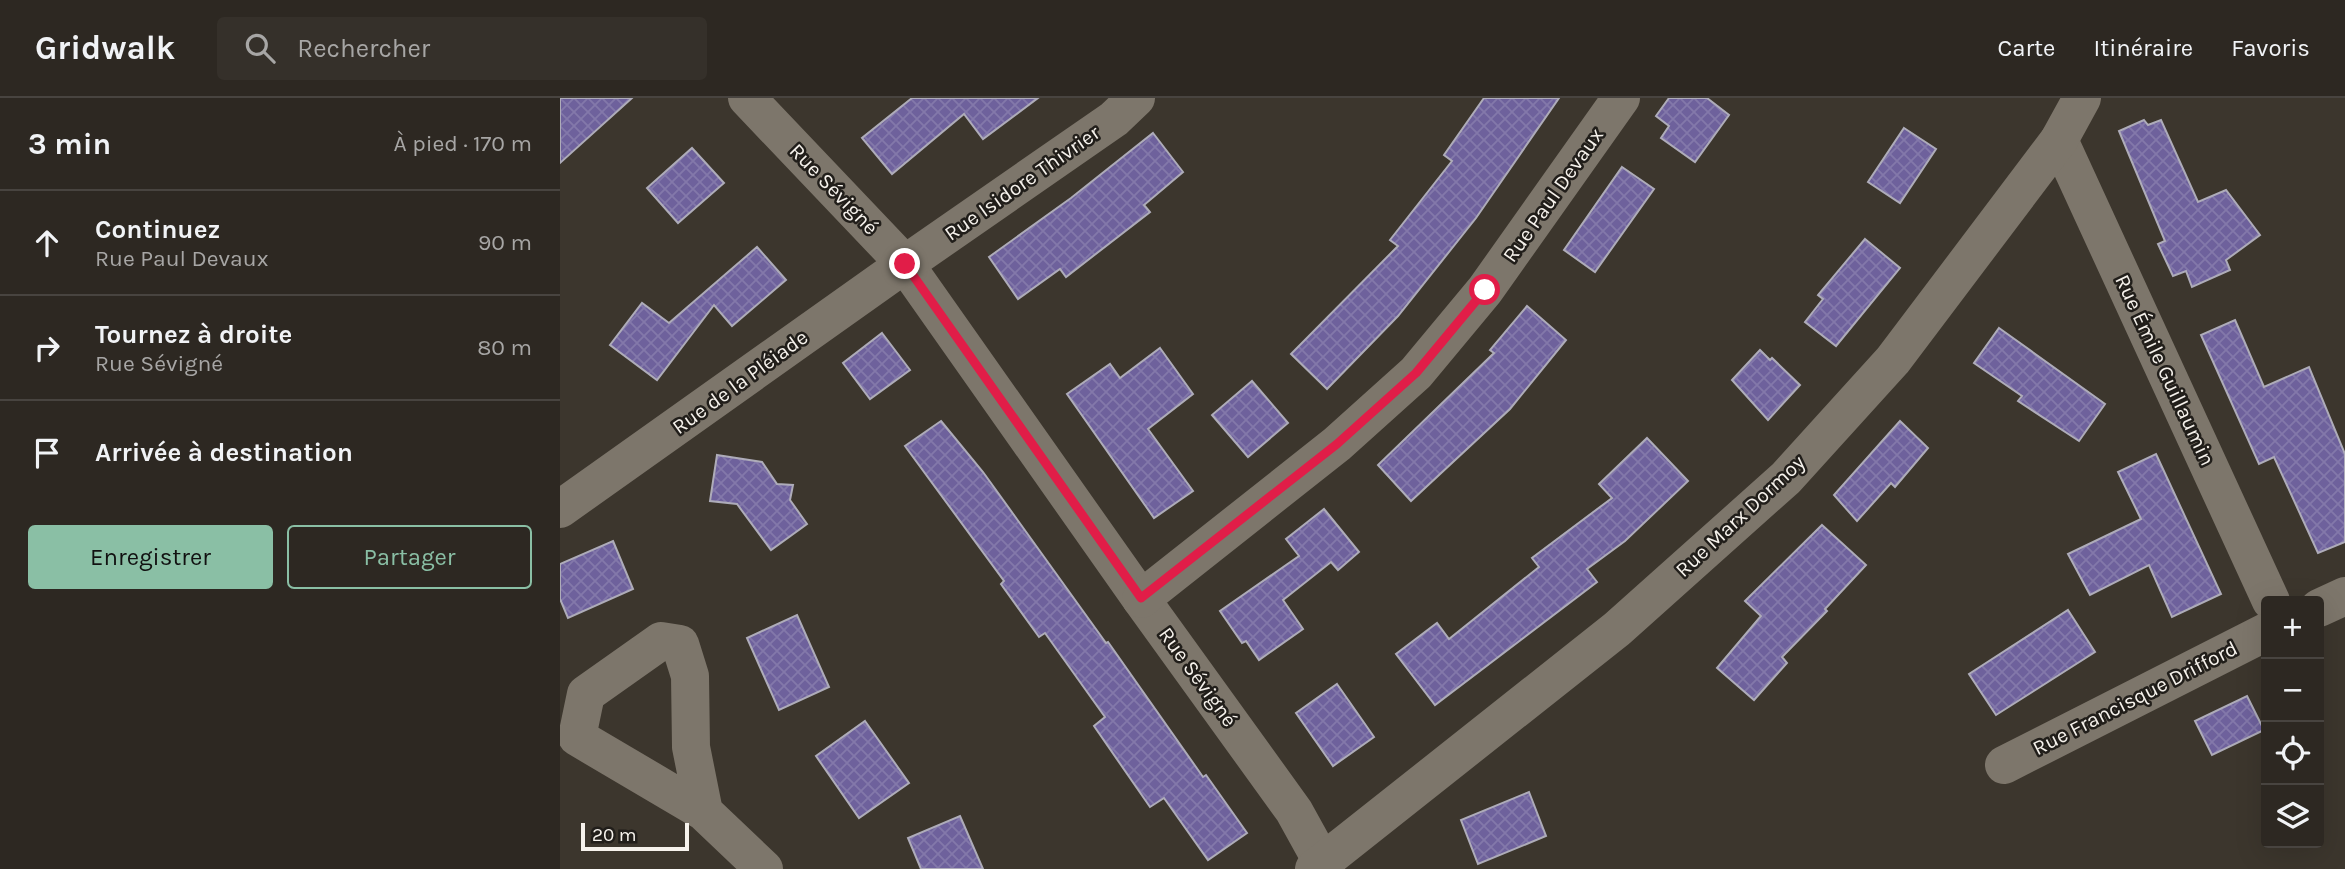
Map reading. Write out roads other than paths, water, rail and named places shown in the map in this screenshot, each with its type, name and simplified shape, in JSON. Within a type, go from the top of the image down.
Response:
[{"type":"street","name":"Rue Sévigné","points":[[747,98],[905,264],[1294,811],[1321,867]]},
{"type":"street","name":"Rue Isidore Thivrier","points":[[905,264],[1114,119],[1136,98]]},
{"type":"street","name":"Rue Paul Devaux","points":[[1141,598],[1337,444],[1416,373],[1485,290],[1621,98]]},
{"type":"street","name":"Rue Marx Dormoy","points":[[1321,867],[1617,629],[1786,478],[1892,360],[2059,140],[2082,98]]},
{"type":"street","name":"Rue Émile Guillaumin","points":[[2059,140],[2269,596]]},
{"type":"street","name":"Rue de la Pléiade","points":[[565,498],[905,264]]},
{"type":"street","points":[[2324,606],[2345,596]]},
{"type":"street","name":"Rue Francisque Drifford","points":[[2004,765],[2261,635]]},
{"type":"street","points":[[704,812],[764,869]]}]
